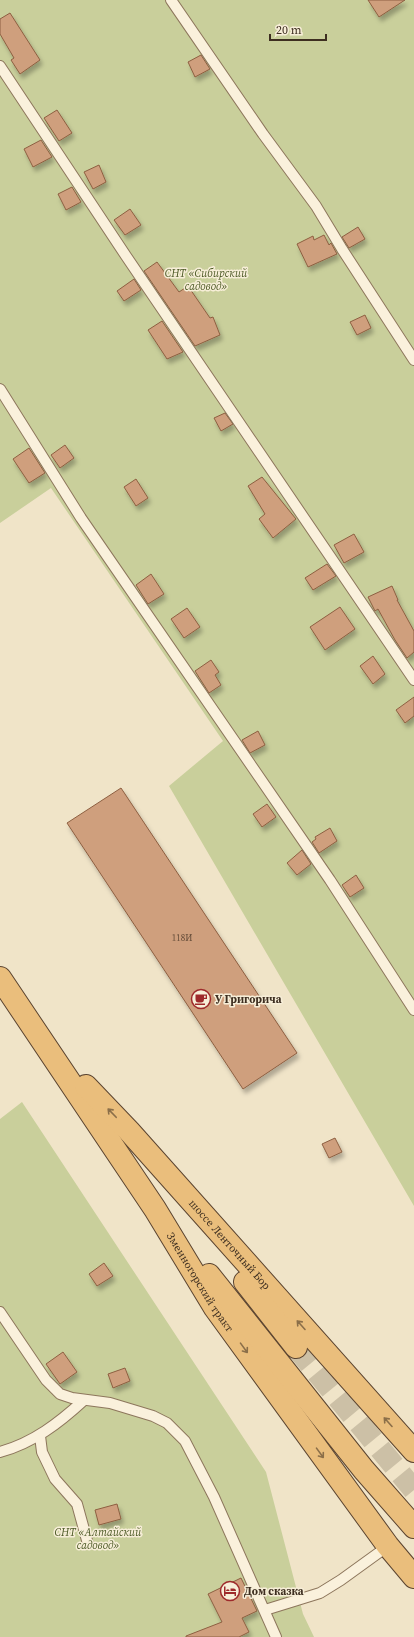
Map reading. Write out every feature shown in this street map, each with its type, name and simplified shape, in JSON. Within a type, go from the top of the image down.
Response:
[{"type":"highway","name":"Змеиногорский тракт","points":[[0,978],[156,1208],[215,1308],[388,1546],[414,1577]]},
{"type":"highway","name":"шоссе Ленточный Бор","points":[[43,1041],[129,1131],[414,1451]]},
{"type":"highway","points":[[129,1131],[296,1347]]},
{"type":"highway","points":[[156,1208],[364,1470],[414,1527]]},
{"type":"lane","points":[[171,0],[263,134],[316,206],[414,360]]},
{"type":"lane","points":[[0,66],[126,256],[414,680]]},
{"type":"lane","points":[[0,389],[81,518],[330,880],[414,1010]]},
{"type":"lane","points":[[0,1312],[46,1380],[60,1394],[72,1398],[110,1403],[153,1416],[167,1423],[185,1441],[214,1498],[276,1637]]},
{"type":"lane","points":[[0,1452],[10,1450],[40,1436],[64,1419],[84,1400]]},
{"type":"lane","points":[[40,1436],[42,1452],[55,1479],[77,1504],[88,1544]]},
{"type":"lane","points":[[265,1610],[320,1593],[341,1580],[388,1546]]},
{"type":"green space","name":"СНТ «Сибирский садовод»","points":[[0,0],[414,0],[414,1206],[169,786],[223,741],[51,488],[0,523]]},
{"type":"green space","name":"СНТ «Алтайский садовод»","points":[[22,1102],[266,1472],[303,1614],[314,1637],[0,1637],[0,1119]]},
{"type":"building","points":[[368,0],[405,0],[379,17]]},
{"type":"building","points":[[10,13],[40,60],[20,74],[11,60],[14,58],[0,34],[0,19]]},
{"type":"building","points":[[201,55],[210,69],[195,77],[188,62]]},
{"type":"building","points":[[57,110],[72,133],[59,141],[44,118]]},
{"type":"building","points":[[41,140],[52,157],[33,167],[24,149]]},
{"type":"building","points":[[99,165],[106,182],[93,189],[84,172]]},
{"type":"building","points":[[72,187],[81,202],[66,210],[58,194]]},
{"type":"building","points":[[130,209],[141,225],[125,235],[114,220]]},
{"type":"building","points":[[358,227],[365,239],[349,248],[342,237]]},
{"type":"building","points":[[324,235],[329,245],[331,243],[337,254],[308,267],[297,244],[313,236],[314,240]]},
{"type":"building","points":[[157,262],[179,292],[188,286],[210,318],[213,317],[220,335],[195,346],[144,271]]},
{"type":"building","points":[[134,279],[141,290],[124,301],[117,291]]},
{"type":"building","points":[[365,315],[371,328],[357,335],[350,322]]},
{"type":"building","points":[[162,321],[183,352],[167,359],[148,330]]},
{"type":"building","points":[[225,413],[233,424],[221,431],[214,418]]},
{"type":"building","points":[[65,445],[74,458],[60,468],[51,455]]},
{"type":"building","points":[[29,448],[45,473],[29,483],[13,459]]},
{"type":"building","points":[[262,477],[296,519],[273,538],[259,519],[265,514],[248,486]]},
{"type":"building","points":[[136,479],[148,498],[136,506],[124,487]]},
{"type":"building","points":[[354,534],[364,552],[344,563],[334,545]]},
{"type":"building","points":[[327,564],[336,576],[313,590],[305,578]]},
{"type":"building","points":[[151,574],[164,594],[148,604],[136,585]]},
{"type":"building","points":[[392,586],[397,600],[414,631],[414,652],[407,658],[378,609],[375,611],[368,597]]},
{"type":"building","points":[[340,607],[355,629],[325,650],[310,627]]},
{"type":"building","points":[[187,608],[200,627],[184,638],[171,619]]},
{"type":"building","points":[[373,656],[385,674],[373,684],[360,666]]},
{"type":"building","points":[[211,660],[219,672],[215,675],[221,685],[209,693],[195,671]]},
{"type":"building","points":[[414,697],[414,716],[405,723],[396,710]]},
{"type":"building","points":[[258,731],[265,745],[250,753],[242,740]]},
{"type":"building","points":[[121,788],[297,1053],[243,1089],[67,823]]},
{"type":"building","points":[[267,804],[276,817],[262,827],[253,814]]},
{"type":"building","points":[[330,828],[337,841],[319,853],[312,842],[316,839],[315,837]]},
{"type":"building","points":[[302,850],[311,864],[297,875],[287,863]]},
{"type":"building","points":[[356,875],[364,888],[350,897],[342,885]]},
{"type":"building","points":[[335,1138],[342,1152],[329,1158],[322,1144]]},
{"type":"building","points":[[104,1263],[113,1276],[97,1286],[89,1274]]},
{"type":"building","points":[[63,1352],[77,1372],[60,1384],[46,1364]]},
{"type":"building","points":[[125,1368],[130,1381],[113,1388],[108,1374]]},
{"type":"building","points":[[117,1504],[121,1519],[99,1525],[95,1510]]},
{"type":"building","points":[[241,1578],[257,1611],[242,1618],[249,1632],[239,1637],[186,1637],[222,1622],[208,1594]]},
{"type":"tunnel","points":[[296,1347],[414,1490]]},
{"type":"place","name":"У Григорича","points":[[201,999]]},
{"type":"place","name":"Дом сказка","points":[[230,1591]]}]
